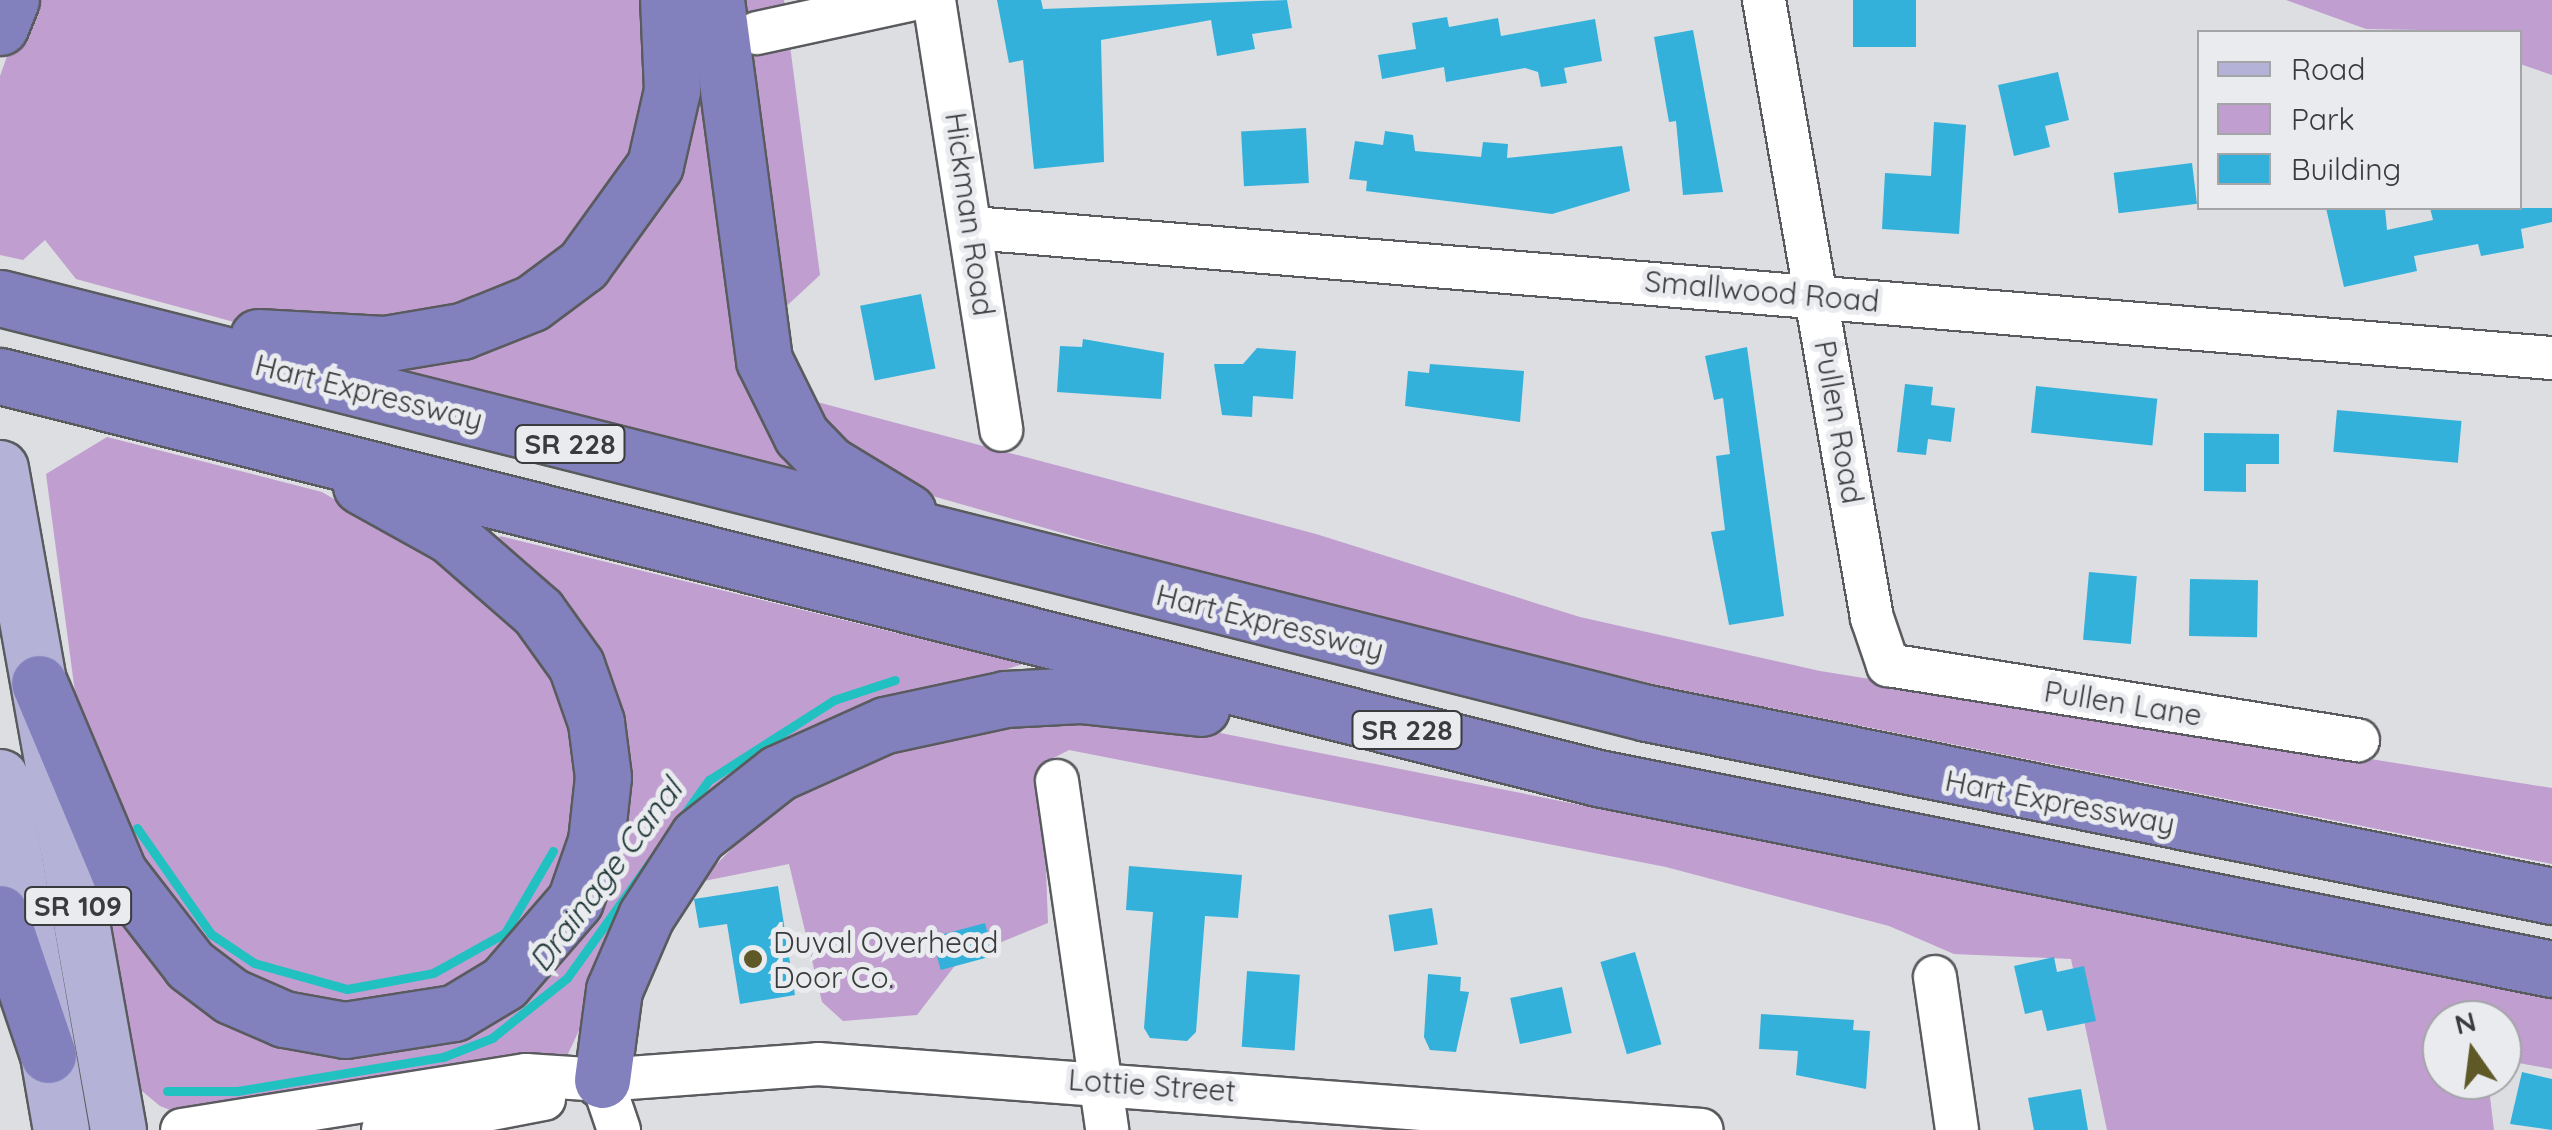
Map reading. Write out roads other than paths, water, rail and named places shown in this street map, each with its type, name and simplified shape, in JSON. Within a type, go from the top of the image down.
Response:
[{"type":"highway","points":[[0,28],[11,0]]},
{"type":"highway","points":[[66,315],[384,344],[462,331],[532,302],[583,265],[655,165],[672,90],[668,0]]},
{"type":"highway","points":[[737,16],[764,360],[801,435],[868,492],[1075,574]]},
{"type":"highway","name":"Hart Expressway","points":[[0,298],[1075,574],[1866,762],[2552,896]]},
{"type":"highway","name":"SR 228","points":[[0,376],[1448,740],[1905,844],[2552,969]]},
{"type":"highway","points":[[39,682],[118,873],[190,965],[231,996],[284,1019],[345,1030],[402,1026],[454,1013],[544,944],[575,901],[596,841],[603,777],[576,665],[538,612],[450,536],[273,443]]},
{"type":"highway","points":[[610,1105],[614,990],[670,875],[736,804],[833,743],[946,709],[1080,694],[1448,740]]},
{"type":"highway","points":[[0,913],[48,1056]]},
{"type":"main road","name":"SR 109","points":[[0,468],[118,1130]]},
{"type":"main road","name":"SR 109","points":[[0,777],[62,1130]]},
{"type":"street","points":[[737,16],[909,0]]},
{"type":"street","name":"Hickman Road","points":[[934,0],[973,228],[1000,430]]},
{"type":"street","name":"Pullen Road","points":[[1764,0],[1872,618],[1888,665]]},
{"type":"street","name":"Smallwood Road","points":[[973,228],[2552,358]]},
{"type":"street","name":"Pullen Lane","points":[[1888,665],[2358,740]]},
{"type":"street","points":[[1057,781],[1107,1130]]},
{"type":"street","points":[[1934,978],[1957,1130]]},
{"type":"street","name":"Lottie Street","points":[[383,1130],[528,1104],[610,1105],[818,1064],[1098,1079],[1702,1130]]},
{"type":"street","name":"Lottie Street","points":[[182,1130],[526,1075],[610,1105]]},
{"type":"waterway","name":"Drainage Canal","points":[[167,1091],[237,1091],[443,1057],[492,1038],[567,978],[709,780],[834,700],[895,680]]},
{"type":"waterway","points":[[137,828],[211,934],[254,963],[347,989],[433,973],[505,933],[553,851]]},
{"type":"place","name":"Duval Overhead Door Co.","points":[[753,959]]}]
